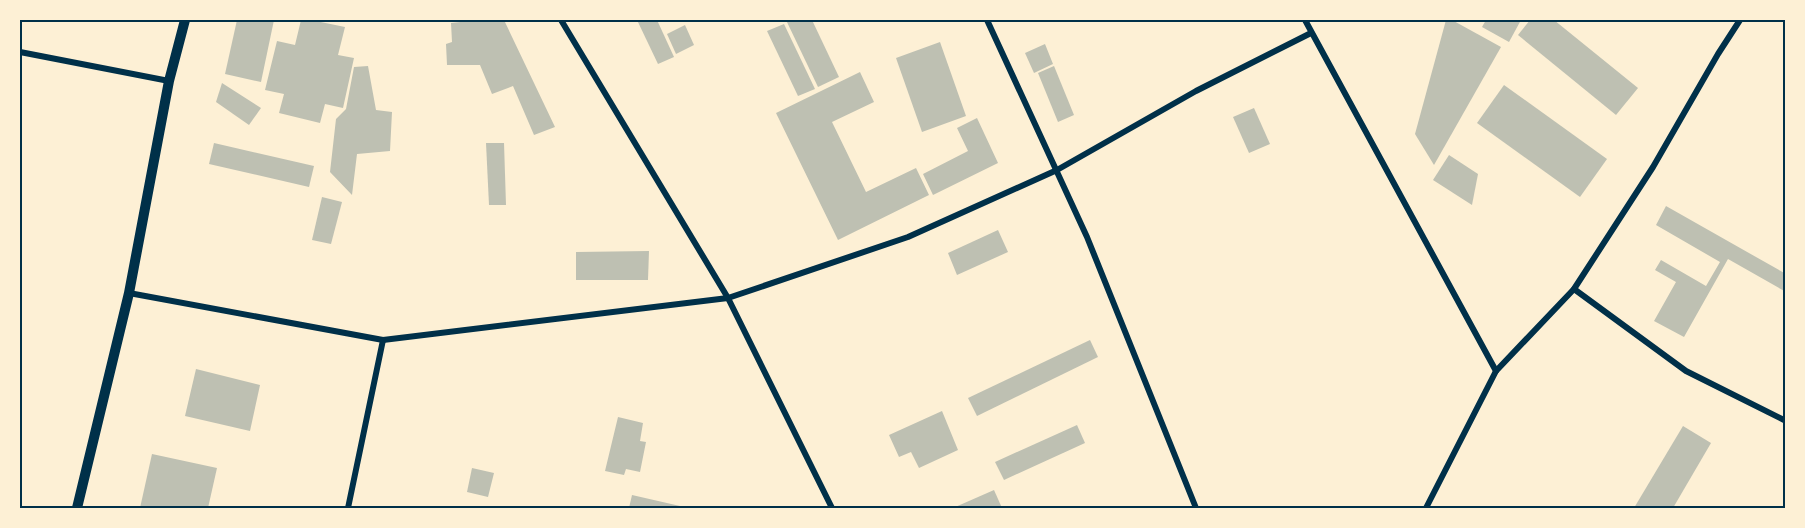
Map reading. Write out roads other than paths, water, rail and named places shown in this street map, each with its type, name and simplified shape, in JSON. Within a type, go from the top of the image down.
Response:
[{"type":"street","points":[[77,508],[129,293],[169,81],[185,20]]},
{"type":"street","points":[[561,20],[728,297],[832,508]]},
{"type":"street","points":[[987,20],[1087,237],[1196,508]]},
{"type":"street","points":[[1305,20],[1496,371]]},
{"type":"street","points":[[1426,508],[1496,371],[1574,289],[1653,167],[1740,20]]},
{"type":"street","points":[[129,293],[383,340],[728,297],[908,237],[1057,170],[1196,91],[1311,33]]},
{"type":"street","points":[[20,52],[169,81]]},
{"type":"street","points":[[1574,289],[1686,371],[1785,421]]},
{"type":"street","points":[[348,508],[383,340]]}]
